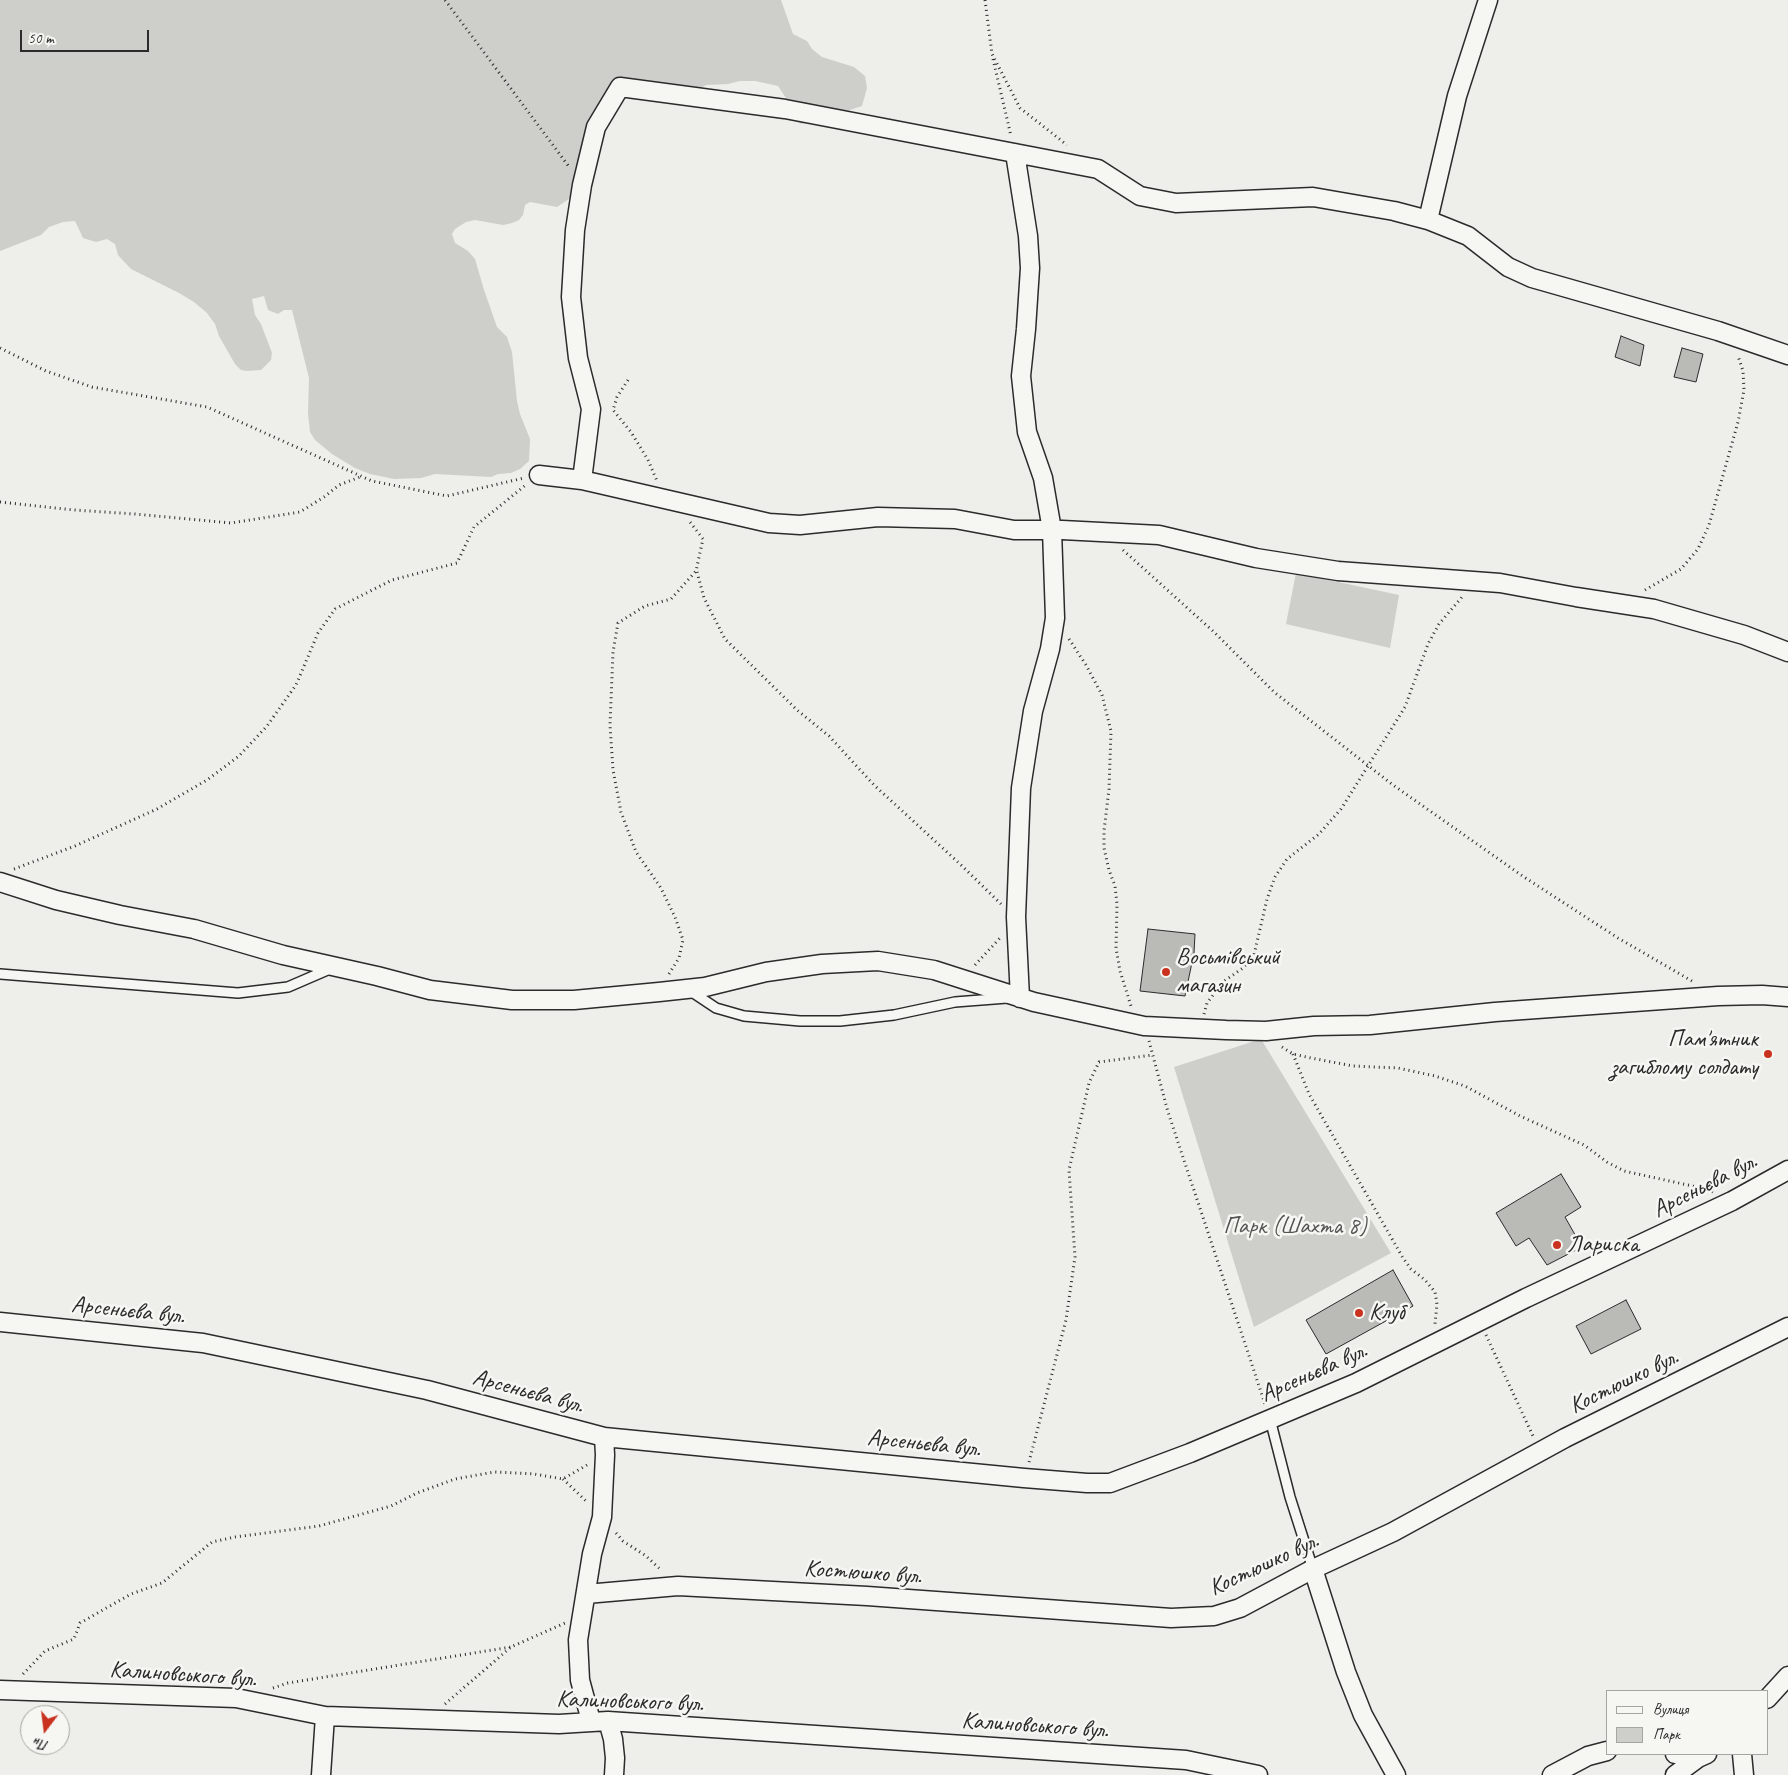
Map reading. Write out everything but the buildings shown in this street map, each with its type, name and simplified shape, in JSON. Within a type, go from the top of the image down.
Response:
[{"type":"street","points":[[1428,220],[1457,96],[1488,0]]},
{"type":"street","points":[[582,480],[591,409],[578,358],[571,297],[576,230],[582,185],[596,127],[620,87],[785,109],[1098,169],[1140,196],[1176,203],[1313,197],[1394,211],[1428,220],[1468,236],[1508,267],[1532,278],[1788,355]]},
{"type":"street","points":[[1015,153],[1028,236],[1030,268],[1021,376],[1027,432],[1043,478],[1052,530],[1054,618],[1050,649],[1034,711],[1021,788],[1016,917],[1020,998]]},
{"type":"street","points":[[539,474],[582,480],[769,523],[800,525],[878,517],[955,519],[1014,530],[1159,535],[1256,558],[1338,571],[1500,583],[1654,609],[1744,634],[1788,652]]},
{"type":"street","points":[[5,876],[56,900],[120,915],[194,929],[284,955],[430,990],[512,1000],[574,1000],[659,992],[705,987],[766,972],[822,964],[878,961],[934,970],[1020,998],[1141,1025],[1200,1029],[1266,1031],[1314,1026],[1370,1025],[1495,1012],[1718,996],[1762,995],[1788,997]]},
{"type":"street","name":"Арсеньєва вул.","points":[[0,1322],[202,1343],[427,1390],[605,1446],[1087,1484],[1110,1483],[1190,1453],[1356,1382],[1479,1321],[1732,1201],[1788,1170]]},
{"type":"street","name":"Костюшко вул.","points":[[586,1594],[678,1586],[867,1596],[1171,1618],[1214,1616],[1240,1608],[1313,1569],[1393,1532],[1540,1451],[1788,1327]]},
{"type":"street","points":[[605,1446],[602,1517],[592,1554],[578,1640],[580,1680],[599,1721],[613,1739],[614,1775]]},
{"type":"street","points":[[1313,1569],[1349,1680],[1363,1715],[1396,1775]]},
{"type":"street","points":[[1768,1699],[1788,1676]]},
{"type":"street","name":"Калиновського вул.","points":[[4,1690],[236,1698],[326,1716],[559,1724],[599,1721],[1186,1760],[1258,1775]]},
{"type":"street","points":[[320,1775],[326,1716]]},
{"type":"street","points":[[1552,1775],[1588,1756],[1606,1751]]},
{"type":"street","points":[[1688,1755],[1702,1756]]},
{"type":"street","points":[[1742,1755],[1744,1775]]},
{"type":"street","points":[[1675,1775],[1702,1756]]},
{"type":"lane","points":[[0,974],[238,993],[288,987],[335,967]]},
{"type":"lane","points":[[686,989],[716,1008],[744,1016],[800,1021],[840,1021],[885,1016],[955,1002],[1020,998]]},
{"type":"lane","points":[[1270,1419],[1290,1497],[1313,1569]]},
{"type":"path","points":[[445,0],[582,185]]},
{"type":"path","points":[[985,0],[992,54],[1015,153]]},
{"type":"path","points":[[992,54],[1020,108],[1074,150]]},
{"type":"path","points":[[1621,604],[1681,569],[1698,548],[1709,525],[1738,422],[1744,390],[1743,371],[1732,337]]},
{"type":"path","points":[[0,348],[46,371],[92,387],[207,407],[372,481],[447,496],[539,474]]},
{"type":"path","points":[[628,380],[617,397],[613,410],[648,460],[667,499]]},
{"type":"path","points":[[5,876],[157,809],[206,780],[239,756],[267,726],[296,685],[318,633],[335,609],[392,580],[457,563],[474,527],[539,474]]},
{"type":"path","points":[[0,502],[231,523],[300,512],[339,485],[360,476]]},
{"type":"path","points":[[687,518],[703,539],[696,571],[704,598],[725,640],[797,710],[828,736],[874,785],[960,864],[991,896],[1016,917],[979,962],[958,977]]},
{"type":"path","points":[[1104,533],[1214,632],[1274,692],[1369,766],[1524,877],[1618,938],[1693,982]]},
{"type":"path","points":[[659,992],[679,958],[683,940],[675,917],[661,888],[636,852],[621,812],[613,770],[610,725],[613,652],[618,623],[645,606],[671,599],[696,571]]},
{"type":"path","points":[[1200,1029],[1207,1003],[1223,982],[1243,968],[1254,955],[1267,899],[1275,877],[1287,859],[1319,834],[1341,809],[1405,707],[1428,644],[1439,624],[1476,581]]},
{"type":"path","points":[[1054,618],[1086,665],[1102,695],[1111,731],[1104,848],[1109,870],[1116,886],[1116,948],[1120,971],[1153,1056],[1168,1112],[1270,1419]]},
{"type":"path","points":[[1266,1031],[1278,1044],[1293,1054],[1353,1066],[1398,1068],[1442,1078],[1465,1086],[1520,1116],[1584,1144],[1607,1162],[1624,1171],[1706,1189],[1732,1201]]},
{"type":"path","points":[[1293,1054],[1309,1094],[1402,1258],[1411,1269],[1425,1280],[1434,1292],[1437,1304],[1432,1345]]},
{"type":"path","points":[[1024,1478],[1066,1320],[1075,1257],[1069,1170],[1089,1083],[1099,1062],[1153,1056]]},
{"type":"path","points":[[1479,1321],[1540,1451]]},
{"type":"path","points":[[563,1479],[605,1446]]},
{"type":"path","points":[[4,1690],[45,1651],[74,1639],[80,1623],[131,1594],[162,1583],[212,1542],[234,1537],[319,1526],[391,1506],[417,1493],[455,1479],[494,1472],[534,1474],[563,1479],[602,1517],[623,1542],[646,1556],[678,1586]]},
{"type":"path","points":[[271,1688],[511,1647],[581,1615]]},
{"type":"path","points":[[426,1720],[511,1647]]},
{"type":"green space","points":[[0,0],[781,0],[793,34],[807,41],[812,49],[822,57],[854,67],[865,76],[867,88],[862,106],[847,111],[820,107],[817,115],[810,121],[802,124],[787,118],[786,98],[778,86],[755,81],[706,85],[695,91],[615,86],[569,199],[557,207],[530,202],[525,205],[523,215],[519,220],[512,223],[503,225],[475,220],[466,222],[455,229],[452,234],[455,243],[468,251],[475,259],[497,327],[507,337],[512,352],[517,401],[530,439],[529,461],[520,469],[511,473],[498,474],[491,477],[435,474],[421,478],[394,479],[370,474],[355,468],[332,454],[315,440],[310,432],[308,413],[309,378],[292,310],[284,310],[278,314],[268,310],[264,296],[252,299],[255,315],[261,324],[272,353],[271,360],[261,370],[241,370],[235,364],[219,336],[215,324],[207,313],[179,293],[131,269],[118,255],[115,244],[107,239],[96,242],[83,238],[75,221],[63,222],[49,227],[41,235],[0,251]]},
{"type":"green space","points":[[1296,573],[1399,595],[1390,648],[1286,624]]},
{"type":"green space","name":"Парк (Шахта 8)","points":[[1261,1039],[1391,1253],[1254,1327],[1174,1067]]},
{"type":"place","name":"Восьмівський магазин","points":[[1166,972]]},
{"type":"place","name":"Пам'ятник загиблому солдату","points":[[1768,1054]]},
{"type":"place","name":"Лариска","points":[[1557,1245]]},
{"type":"place","name":"Клуб","points":[[1359,1313]]}]
